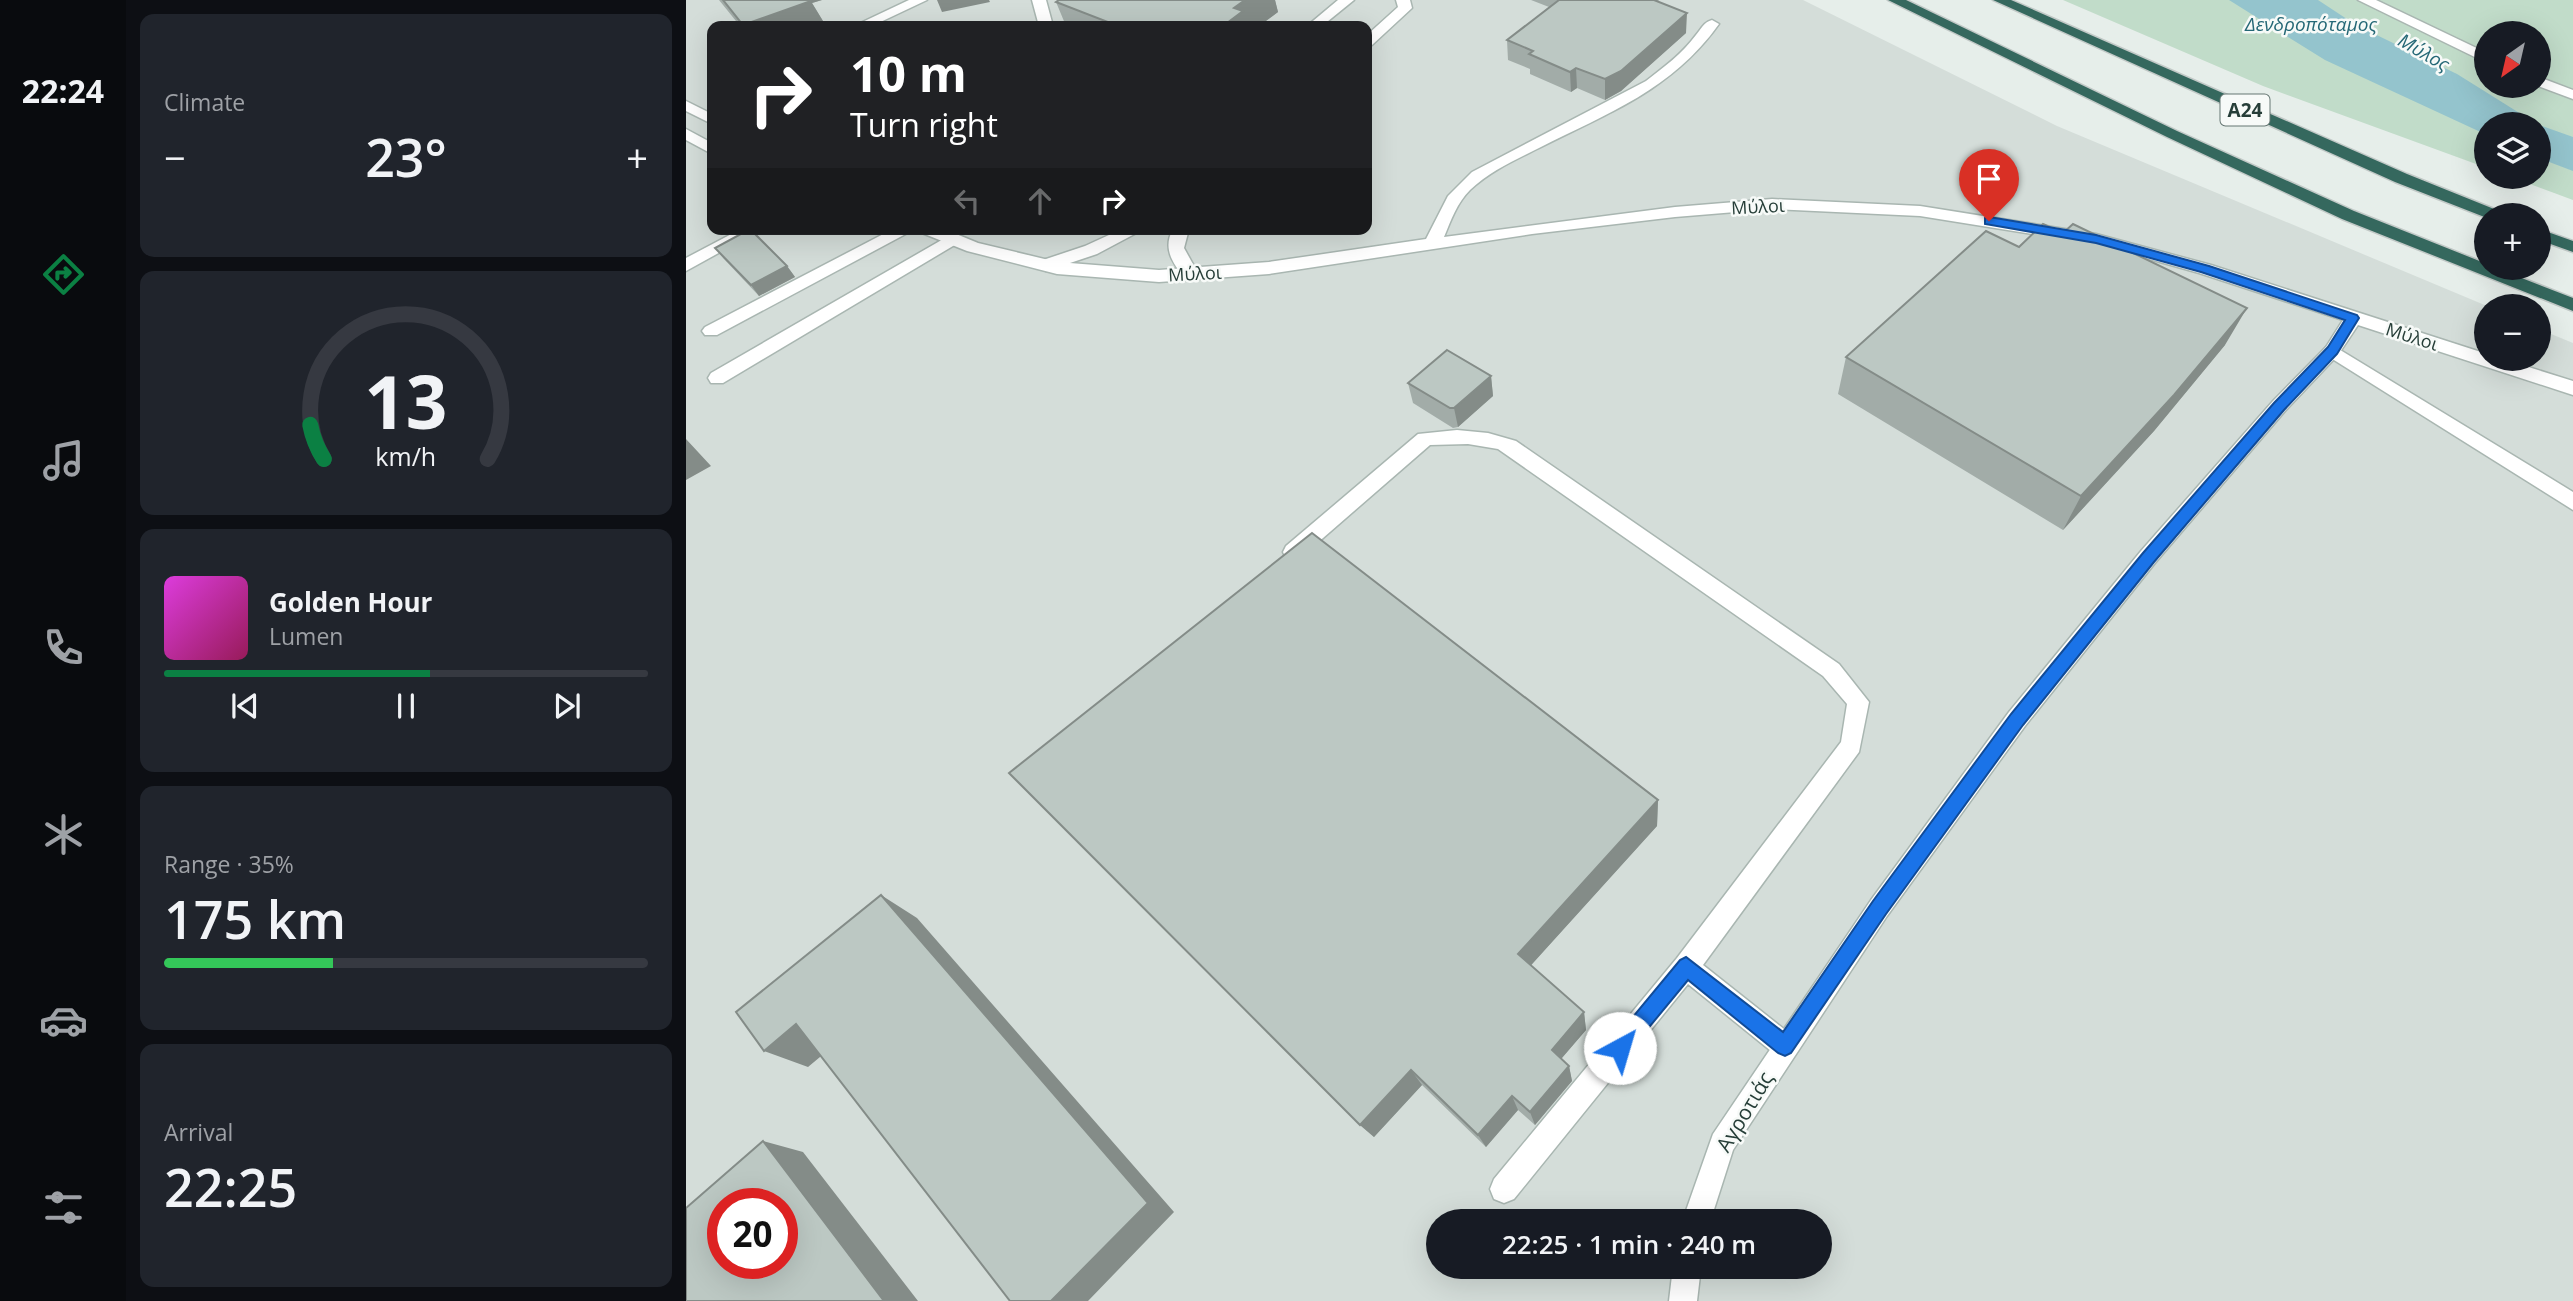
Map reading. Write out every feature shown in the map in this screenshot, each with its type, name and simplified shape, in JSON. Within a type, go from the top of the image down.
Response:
[{"type":"highway","name":"Α24","points":[[1895,0],[2172,134],[2348,215],[2573,305]]},
{"type":"highway","name":"Α24","points":[[2000,0],[2401,178],[2474,207]]},
{"type":"highway","points":[[2551,239],[2573,247]]},
{"type":"street","points":[[872,21],[920,0]]},
{"type":"street","points":[[1040,5],[1055,0]]},
{"type":"street","points":[[1320,21],[1347,0]]},
{"type":"street","points":[[1372,38],[1405,8],[1403,0]]},
{"type":"street","points":[[2365,0],[2474,53]]},
{"type":"street","points":[[1433,243],[1455,199],[1479,175],[1546,137],[1631,98],[1682,59],[1712,24]]},
{"type":"street","points":[[2552,86],[2573,95]]},
{"type":"street","points":[[686,105],[707,117]]},
{"type":"street","points":[[686,134],[707,146]]},
{"type":"street","name":"Μύλοι","points":[[942,235],[1045,265],[1127,275],[1191,275],[1319,261],[1433,243],[1675,212],[1772,204],[1920,211],[2096,239],[2205,269],[2573,388]]},
{"type":"street","points":[[686,265],[743,235]]},
{"type":"street","points":[[711,331],[896,235]]},
{"type":"street","points":[[1045,265],[1102,246],[1124,235]]},
{"type":"street","points":[[1178,235],[1175,250],[1191,275]]},
{"type":"street","points":[[717,378],[952,239]]},
{"type":"street","name":"Αγροτιάς","points":[[1700,1209],[1722,1143],[1879,908],[2017,719],[2148,557],[2279,406],[2332,351],[2353,318]]},
{"type":"street","points":[[2332,351],[2573,502]]},
{"type":"street","points":[[1280,563],[1425,439],[1453,436],[1489,439],[1509,446],[1831,670],[1858,702],[1851,745],[1686,967],[1504,1189]]},
{"type":"street","points":[[1686,967],[1785,1046]]},
{"type":"street","points":[[1684,1301],[1686,1279]]},
{"type":"shaded area","points":[[686,0],[1803,0],[2057,126],[2474,301],[2474,371],[2551,371],[2551,334],[2573,343],[2573,1301],[686,1301]]},
{"type":"green space","points":[[2063,0],[2573,0],[2573,200],[2543,189],[2551,189],[2551,112],[2474,112],[2474,163],[2263,86]]},
{"type":"water","name":"Δενδροπόταμος","points":[[2229,0],[2318,0],[2356,25],[2474,85],[2474,98],[2495,98],[2518,112],[2474,112],[2474,129],[2325,60]]},
{"type":"water","points":[[2551,129],[2573,137],[2573,171],[2551,163]]},
{"type":"building","points":[[723,0],[811,1],[754,21],[740,21]]},
{"type":"building","points":[[1245,0],[1234,8],[1243,11],[1230,21],[1105,21],[1056,2]]},
{"type":"building","points":[[1559,0],[1654,0],[1687,13],[1621,71],[1605,79],[1576,68],[1570,72],[1529,54],[1533,51],[1507,40]]},
{"type":"building","points":[[2043,224],[2063,233],[2073,224],[2247,308],[2174,395],[2081,496],[1846,357],[1986,231],[2019,247]]},
{"type":"building","points":[[739,235],[756,235],[787,266],[751,285],[715,248]]},
{"type":"building","points":[[1447,350],[1491,376],[1454,408],[1408,383]]},
{"type":"building","points":[[1312,533],[1658,800],[1518,954],[1584,1012],[1552,1050],[1569,1066],[1530,1112],[1512,1096],[1478,1135],[1411,1070],[1360,1125],[1009,773]]},
{"type":"building","points":[[881,895],[1148,1203],[1051,1301],[1010,1301],[796,1024],[764,1051],[736,1012]]},
{"type":"building","points":[[763,1141],[884,1301],[686,1301],[686,1208],[707,1190],[707,1279],[798,1279],[798,1188],[709,1188]]},
{"type":"route","points":[[1620,1048],[1686,967],[1785,1046],[1879,908],[2017,719],[2148,557],[2279,406],[2332,351],[2353,318],[2205,269],[2096,239],[1989,221]]},
{"type":"water label","name":"Μύλος","points":[[2424,52]]}]
